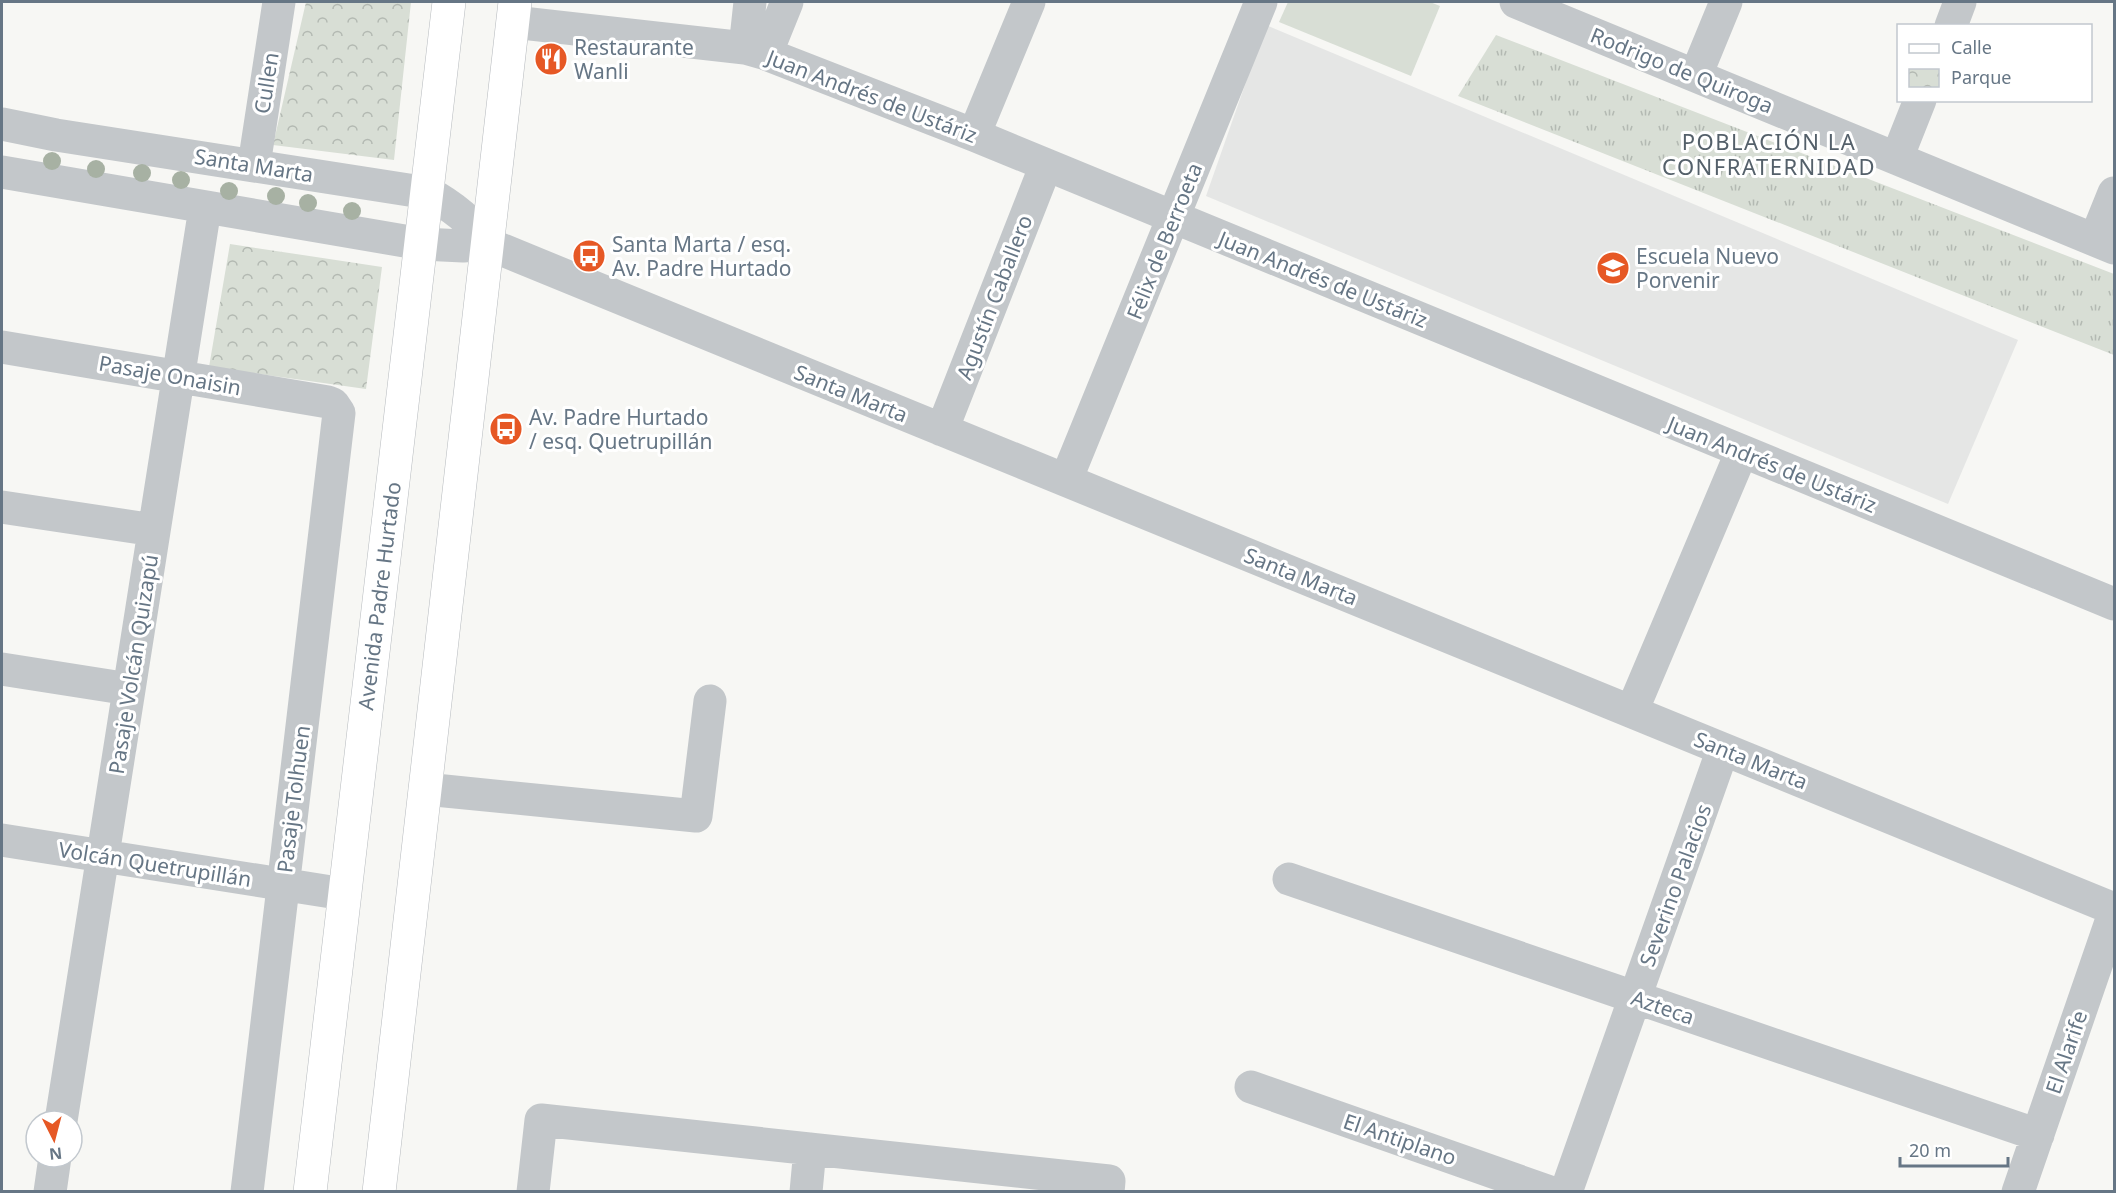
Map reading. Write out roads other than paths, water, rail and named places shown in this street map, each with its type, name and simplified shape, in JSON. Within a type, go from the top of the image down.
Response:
[{"type":"main road","name":"Avenida Padre Hurtado","points":[[310,1191],[449,2]]},
{"type":"main road","points":[[380,1191],[514,12]]},
{"type":"street","name":"Cullen","points":[[254,165],[279,2]]},
{"type":"street","points":[[750,2],[756,51]]},
{"type":"street","points":[[756,51],[787,2]]},
{"type":"street","points":[[974,135],[1029,2]]},
{"type":"street","name":"Félix de Berroeta","points":[[1066,480],[1262,2]]},
{"type":"street","name":"Rodrigo de Quiroga","points":[[1516,2],[2105,244]]},
{"type":"street","points":[[1696,75],[1726,2]]},
{"type":"street","points":[[1952,24],[1960,2]]},
{"type":"street","name":"Juan Andrés de Ustáriz","points":[[514,12],[756,51],[974,135],[2115,604]]},
{"type":"street","points":[[1897,158],[1919,102]]},
{"type":"street","name":"Santa Marta","points":[[2,124],[56,135],[428,193],[463,215],[488,244]]},
{"type":"street","name":"Agustín Caballero","points":[[942,430],[1046,165]]},
{"type":"street","name":"Santa Marta","points":[[2,172],[422,244],[488,244],[1632,711],[2115,911]]},
{"type":"street","points":[[2105,244],[2115,193]]},
{"type":"street","name":"Pasaje Volcán Quizapú","points":[[63,1109],[205,208]]},
{"type":"street","name":"Pasaje Onaisin","points":[[2,347],[328,402],[337,408]]},
{"type":"street","name":"Pasaje Tolhuen","points":[[247,1191],[339,418],[337,408]]},
{"type":"street","points":[[1632,711],[1742,451]]},
{"type":"street","points":[[2,507],[154,530]]},
{"type":"street","points":[[2,669],[129,689]]},
{"type":"street","points":[[425,789],[696,816],[710,700]]},
{"type":"street","name":"Severino Palacios","points":[[1566,1191],[1723,749]]},
{"type":"street","name":"Volcán Quetrupillán","points":[[2,840],[344,894]]},
{"type":"street","name":"Azteca","points":[[1289,879],[2038,1135]]},
{"type":"street","name":"El Alarife","points":[[2018,1191],[2115,911]]},
{"type":"street","name":"El Antiplano","points":[[1251,1087],[1550,1191]]},
{"type":"street","points":[[533,1191],[541,1120],[1109,1181],[1108,1191]]},
{"type":"street","points":[[806,1191],[810,1149]]},
{"type":"street","points":[[50,1191],[53,1169]]},
{"type":"place","name":"Restaurante Wanli","points":[[551,59]]},
{"type":"place","name":"Santa Marta / esq. Av. Padre Hurtado","points":[[589,256]]},
{"type":"place","name":"Escuela Nuevo Porvenir","points":[[1613,268]]},
{"type":"place","name":"Av. Padre Hurtado / esq. Quetrupillán","points":[[506,429]]},
{"type":"district","name":"POBLACIÓN LA CONFRATERNIDAD","points":[[1769,154]]}]
